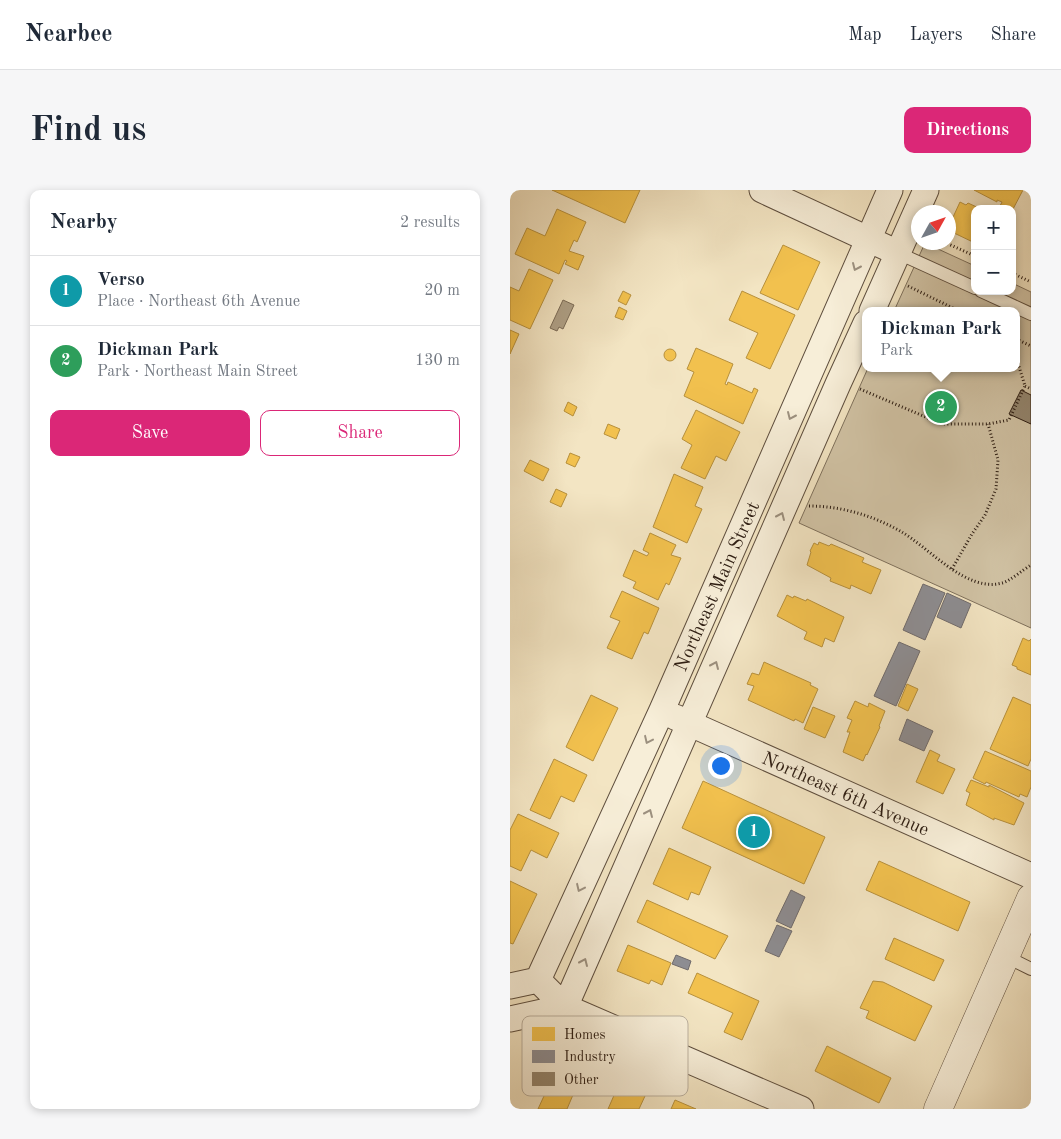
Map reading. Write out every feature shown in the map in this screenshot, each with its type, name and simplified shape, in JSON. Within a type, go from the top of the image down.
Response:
[{"type":"street","points":[[762,190],[898,253]]},
{"type":"street","name":"Northeast Main Street","points":[[538,980],[662,710],[890,190]]},
{"type":"street","points":[[874,307],[926,190]]},
{"type":"street","name":"Northeast Main Street","points":[[565,1007],[862,332]]},
{"type":"street","name":"Northeast 6th Avenue","points":[[662,710],[1031,876]]},
{"type":"street","points":[[938,1109],[1031,898]]},
{"type":"street","points":[[510,986],[538,980],[565,1007],[586,1016]]},
{"type":"street","points":[[524,1016],[565,1007]]},
{"type":"street","points":[[688,1060],[801,1109]]},
{"type":"lane","points":[[898,253],[971,286]]},
{"type":"lane","points":[[990,295],[1016,307]]},
{"type":"lane","points":[[1005,956],[1031,969]]},
{"type":"path","points":[[956,247],[971,254]]},
{"type":"path","points":[[1016,276],[1031,282]]},
{"type":"path","points":[[901,282],[951,307]]},
{"type":"path","points":[[855,387],[942,424],[988,424],[1009,420],[1025,386],[1020,369]]},
{"type":"path","points":[[1025,386],[1031,389]]},
{"type":"path","points":[[952,570],[985,515],[996,490],[998,460],[988,424]]},
{"type":"path","points":[[803,506],[825,506],[867,515],[901,531],[952,570],[981,584],[1003,583],[1031,565]]},
{"type":"shaded area","points":[[922,250],[940,250],[971,264],[971,295],[1016,295],[1016,285],[1031,292],[1031,628],[799,523],[866,372],[1020,372],[1020,307],[896,307]]},
{"type":"shaded area","points":[[563,300],[574,305],[563,329],[559,327],[557,331],[550,328]]},
{"type":"building: Homes","points":[[552,190],[640,190],[625,223]]},
{"type":"building: Homes","points":[[974,190],[1023,190],[1015,205],[1000,205],[1002,202],[997,200],[997,202]]},
{"type":"building: Homes","points":[[960,202],[972,205],[971,241],[956,234],[956,211]]},
{"type":"building: Homes","points":[[557,209],[586,222],[577,242],[574,240],[569,251],[584,256],[578,270],[565,264],[567,261],[565,260],[559,274],[515,254],[527,228],[545,236]]},
{"type":"building: Homes","points":[[783,245],[820,262],[798,310],[760,293]]},
{"type":"building: Homes","points":[[529,269],[553,280],[530,329],[510,320],[510,287],[519,291]]},
{"type":"building: Homes","points":[[623,291],[631,295],[626,305],[618,301]]},
{"type":"building: Homes","points":[[742,291],[795,315],[770,369],[746,358],[758,333],[729,320]]},
{"type":"building: Homes","points":[[619,307],[627,311],[623,320],[615,317]]},
{"type":"building: Homes","points":[[510,330],[519,334],[510,354]]},
{"type":"building: Homes","points":[[696,348],[733,364],[725,384],[727,385],[728,382],[752,393],[754,388],[758,390],[743,424],[684,396],[694,372],[687,369]]},
{"type":"building: Homes","points":[[668,349],[672,349],[676,355],[672,361],[668,361],[664,357],[664,353]]},
{"type":"building: Homes","points":[[568,402],[577,407],[573,416],[564,411]]},
{"type":"building: Homes","points":[[696,410],[740,432],[726,461],[716,456],[705,479],[681,468],[692,445],[682,439]]},
{"type":"building: Homes","points":[[608,424],[620,429],[616,439],[604,434]]},
{"type":"building: Homes","points":[[570,453],[580,457],[575,467],[566,463]]},
{"type":"building: Homes","points":[[530,460],[549,469],[543,481],[524,471]]},
{"type":"building: Homes","points":[[674,474],[703,487],[695,506],[702,509],[687,543],[653,527]]},
{"type":"building: Homes","points":[[556,489],[567,494],[561,507],[550,502]]},
{"type":"building: Homes","points":[[650,533],[676,545],[671,555],[681,558],[669,585],[666,583],[658,600],[633,588],[636,582],[623,576],[634,550],[647,556],[649,553],[643,550]]},
{"type":"building: Homes","points":[[819,542],[829,546],[831,544],[864,558],[862,562],[881,570],[871,594],[851,585],[850,589],[830,581],[831,578],[807,565],[814,543],[818,545]]},
{"type":"building: Homes","points":[[622,591],[659,608],[648,634],[644,632],[632,659],[607,648],[620,621],[610,617]]},
{"type":"building: Homes","points":[[787,595],[806,601],[807,599],[844,617],[834,642],[825,638],[822,647],[804,639],[807,632],[777,616]]},
{"type":"building: Homes","points":[[1023,638],[1029,641],[1031,639],[1031,675],[1012,665]]},
{"type":"building: Homes","points":[[764,662],[811,683],[810,685],[818,689],[803,723],[795,719],[794,721],[748,700],[754,686],[747,684],[752,673],[759,675]]},
{"type":"building: Homes","points":[[907,684],[918,689],[908,711],[898,706]]},
{"type":"building: Homes","points":[[591,695],[618,708],[593,761],[566,747]]},
{"type":"building: Homes","points":[[1013,697],[1031,705],[1031,759],[1028,766],[990,749]]},
{"type":"building: Homes","points":[[855,701],[868,707],[869,703],[885,711],[880,727],[863,761],[843,752],[850,732],[847,732],[852,720],[847,718]]},
{"type":"building: Homes","points":[[813,707],[835,716],[825,738],[804,729]]},
{"type":"building: Homes","points":[[930,750],[940,755],[937,761],[955,769],[943,794],[916,782]]},
{"type":"building: Homes","points":[[985,751],[1031,771],[1031,787],[1027,797],[1020,794],[1019,797],[973,778]]},
{"type":"building: Homes","points":[[554,759],[587,775],[574,802],[561,796],[550,819],[530,810]]},
{"type":"building: Homes","points":[[971,780],[989,787],[989,785],[1024,803],[1014,825],[994,818],[994,820],[966,805],[970,793],[966,791]]},
{"type":"building: Homes","points":[[703,781],[825,837],[804,884],[682,828]]},
{"type":"building: Homes","points":[[518,814],[559,833],[547,858],[531,850],[521,871],[510,866],[510,830]]},
{"type":"building: Homes","points":[[669,848],[711,867],[699,895],[691,892],[688,900],[653,884]]},
{"type":"building: Homes","points":[[879,861],[970,902],[958,931],[866,890]]},
{"type":"building: Homes","points":[[510,881],[537,894],[513,944],[510,943]]},
{"type":"building: Homes","points":[[647,900],[728,936],[715,959],[637,922]]},
{"type":"building: Homes","points":[[894,938],[944,960],[934,981],[885,959]]},
{"type":"building: Homes","points":[[628,945],[671,963],[662,985],[651,980],[649,984],[617,971]]},
{"type":"building: Homes","points":[[697,973],[759,1001],[742,1040],[724,1032],[733,1013],[688,993]]},
{"type":"building: Homes","points":[[873,981],[883,982],[932,1006],[915,1041],[866,1018],[869,1011],[860,1008]]},
{"type":"building: Homes","points":[[827,1046],[891,1078],[879,1103],[815,1071]]},
{"type":"building: Homes","points":[[544,1096],[572,1096],[567,1109],[538,1109]]},
{"type":"building: Homes","points":[[614,1096],[645,1096],[639,1109],[608,1109]]},
{"type":"building: Homes","points":[[675,1100],[696,1109],[671,1109]]},
{"type":"building: Industry","points":[[923,584],[945,593],[925,640],[903,630]]},
{"type":"building: Industry","points":[[947,593],[971,604],[961,628],[937,617]]},
{"type":"building: Industry","points":[[899,642],[920,651],[896,706],[874,696]]},
{"type":"building: Industry","points":[[907,719],[933,731],[924,751],[899,740]]},
{"type":"building: Industry","points":[[791,890],[805,897],[791,928],[776,921]]},
{"type":"building: Industry","points":[[777,925],[792,931],[779,957],[765,951]]},
{"type":"building: Industry","points":[[676,955],[691,961],[688,970],[672,964]]},
{"type":"building: Other","points":[[1021,390],[1031,395],[1031,424],[1009,414]]},
{"type":"place","name":"Dickman Park","points":[[941,407]]},
{"type":"place","name":"Verso","points":[[754,832]]}]
